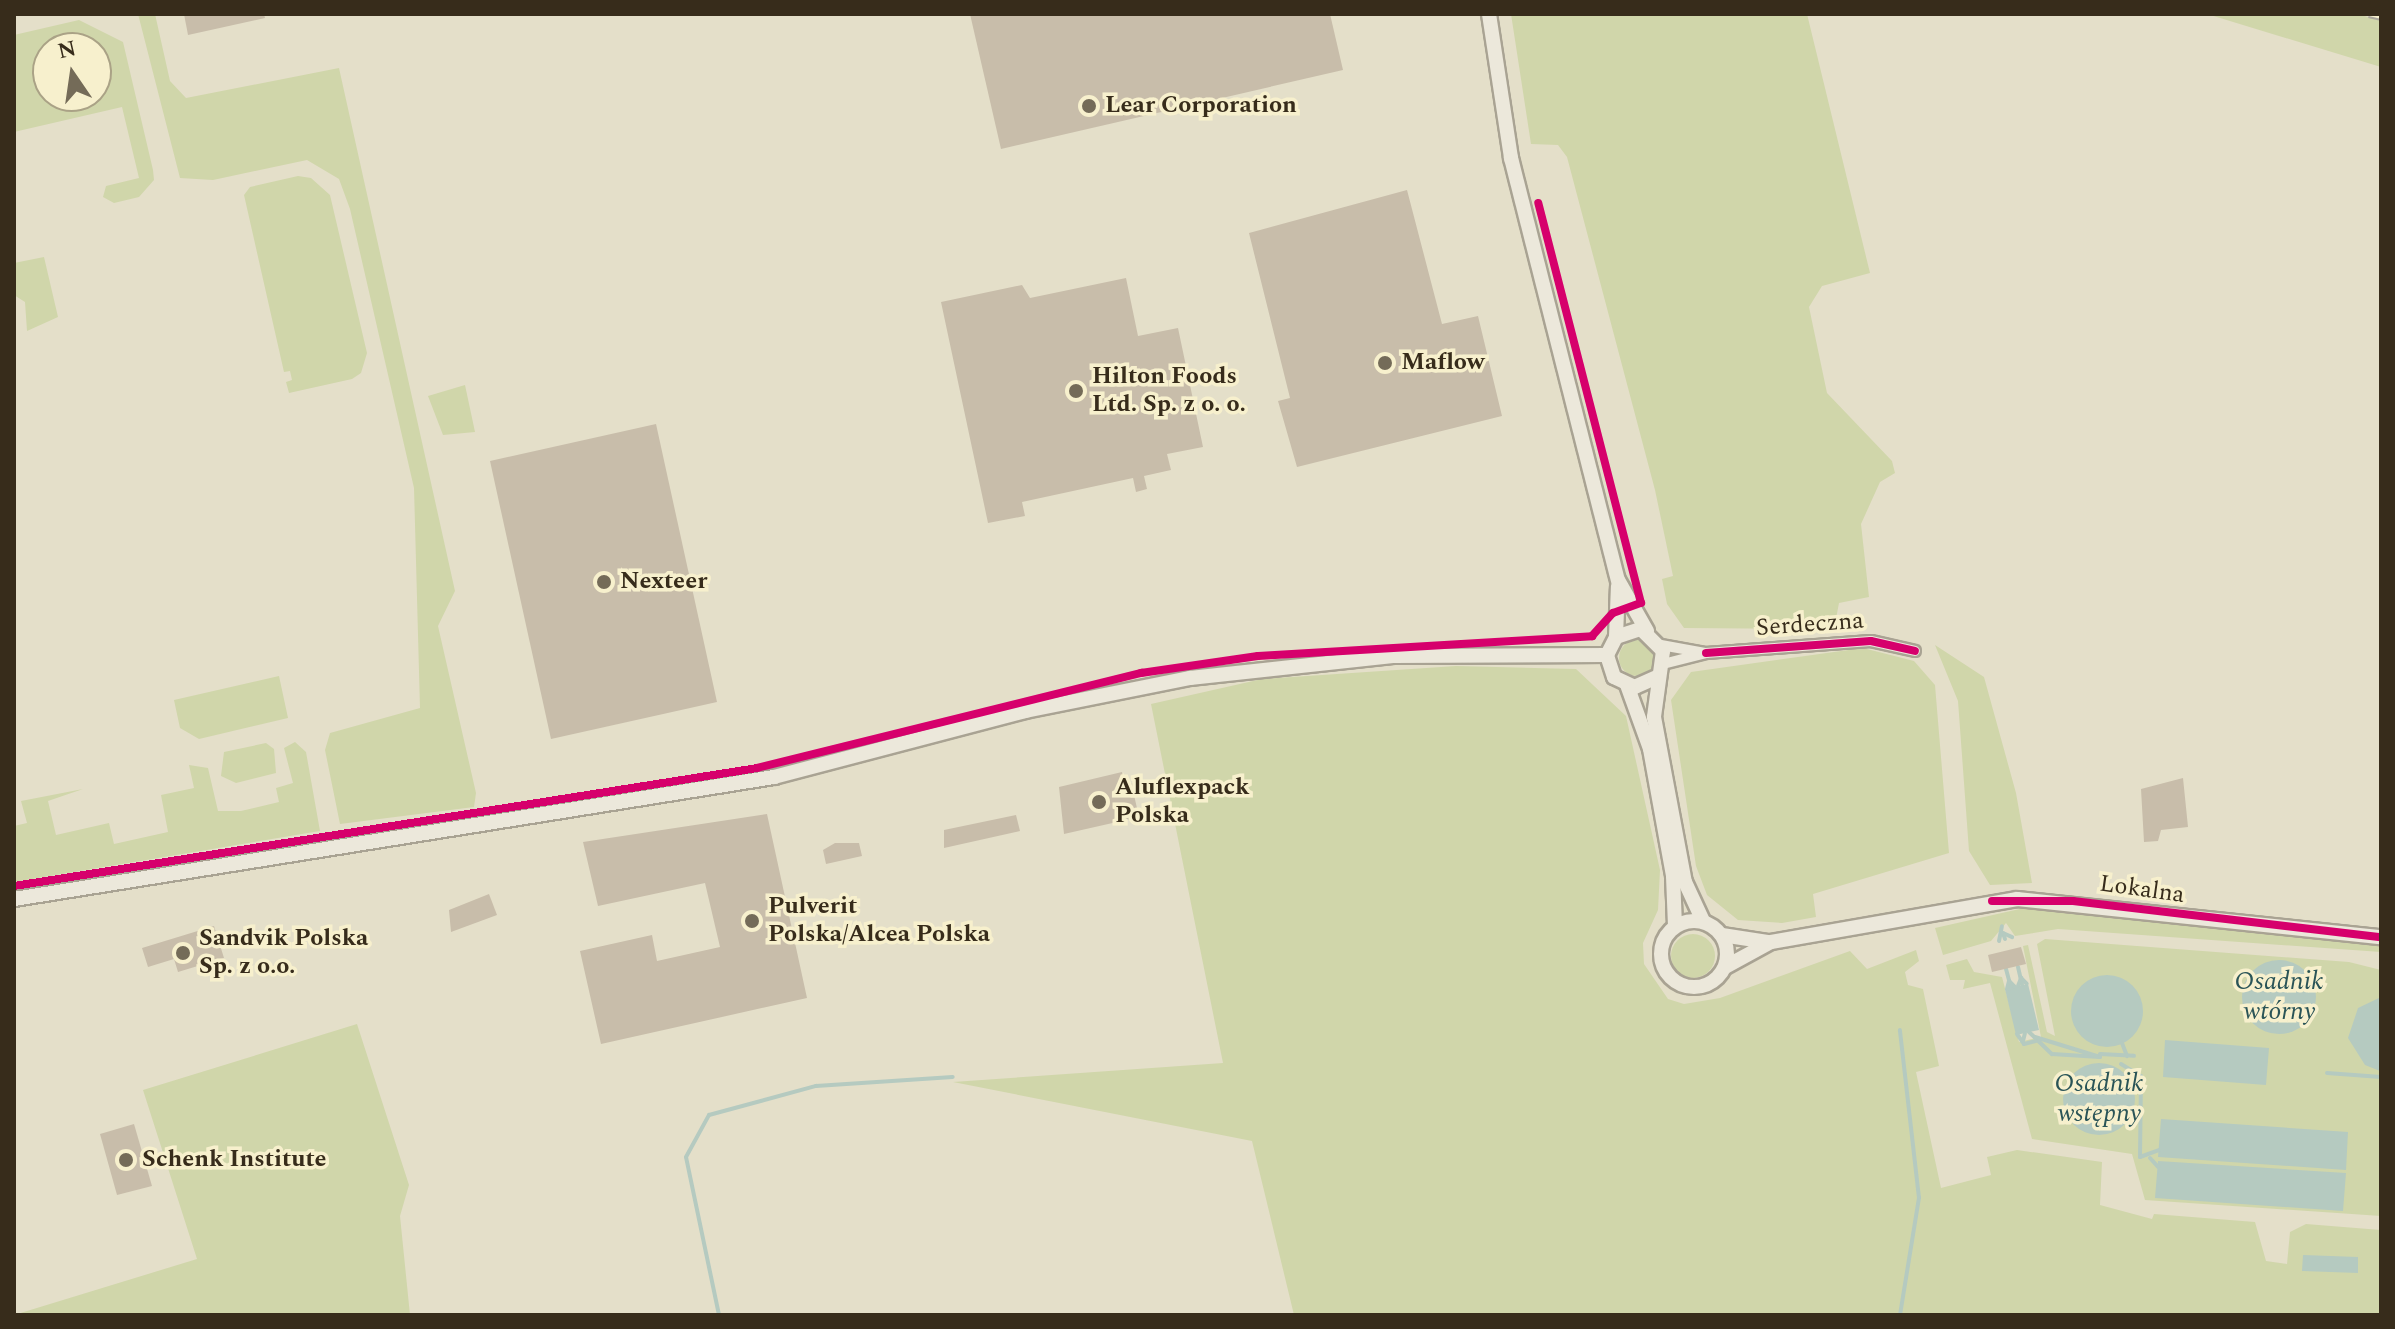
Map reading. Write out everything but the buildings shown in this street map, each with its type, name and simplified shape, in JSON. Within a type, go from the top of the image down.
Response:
[{"type":"street","points":[[1489,14],[1511,158],[1618,580],[1647,631],[1661,645],[1706,653]]},
{"type":"street","points":[[1618,580],[1616,637],[1607,655],[1609,670],[1627,685],[1650,749],[1673,876],[1675,926],[1660,950],[1669,977],[1695,988],[1713,982],[1725,967],[1722,935],[1703,921],[1685,882],[1654,717],[1661,645]]},
{"type":"street","points":[[1616,637],[1647,631]]},
{"type":"street","name":"Serdeczna","points":[[1706,653],[1871,641],[1915,651]]},
{"type":"street","points":[[1627,685],[1706,653]]},
{"type":"street","points":[[14,899],[533,811],[763,779],[1033,709],[1190,678],[1393,656],[1607,655]]},
{"type":"street","name":"Lokalna","points":[[1722,935],[1771,942],[2017,899],[2381,937]]},
{"type":"street","points":[[1675,926],[1703,921]]},
{"type":"street","name":"Lokalna","points":[[1725,967],[1771,942]]},
{"type":"green space","points":[[138,14],[155,14],[170,81],[186,98],[339,68],[455,591],[438,626],[476,793],[474,807],[340,824],[325,750],[330,733],[420,708],[414,488],[350,209],[339,179],[307,160],[213,180],[180,178]]},
{"type":"green space","points":[[1511,14],[1807,14],[1870,273],[1822,286],[1809,307],[1827,393],[1892,461],[1895,473],[1880,482],[1861,524],[1869,597],[1839,603],[1834,629],[1684,628],[1667,604],[1662,579],[1673,576],[1655,490],[1567,157],[1558,145],[1531,144]]},
{"type":"green space","points":[[2207,14],[2358,14],[2381,21],[2381,67]]},
{"type":"green space","points":[[79,20],[103,32],[32,32],[32,112],[100,112],[14,132],[14,35]]},
{"type":"green space","points":[[112,36],[123,42],[154,180],[139,197],[114,203],[103,197],[106,186],[139,178],[122,107],[112,109]]},
{"type":"green space","points":[[298,176],[311,178],[330,195],[367,353],[361,373],[352,379],[289,393],[286,382],[292,380],[290,371],[284,372],[244,195],[250,187]]},
{"type":"green space","points":[[44,257],[58,317],[27,331],[25,302],[14,295],[14,263]]},
{"type":"green space","points":[[465,385],[475,432],[443,435],[428,396]]},
{"type":"green space","points":[[1637,640],[1649,646],[1655,658],[1649,670],[1637,676],[1625,670],[1619,658],[1625,646]]},
{"type":"green space","points":[[1935,645],[1984,677],[2016,793],[2032,883],[1990,885],[1969,851],[1958,701]]},
{"type":"green space","points":[[1863,648],[1914,661],[1935,685],[1949,853],[1813,894],[1816,917],[1782,923],[1738,920],[1707,895],[1696,866],[1671,700],[1691,672]]},
{"type":"green space","points":[[1456,666],[1576,669],[1626,716],[1660,870],[1658,910],[1643,943],[1644,964],[1668,999],[1684,1004],[1720,998],[1850,951],[1867,969],[1916,950],[1919,961],[1905,972],[1908,985],[1923,989],[1939,1066],[1916,1072],[1941,1188],[1991,1175],[1987,1157],[2017,1150],[2102,1162],[2100,1205],[2152,1219],[2154,1214],[2255,1222],[2266,1261],[2287,1264],[2290,1232],[2306,1224],[2381,1230],[2381,1315],[1294,1315],[1252,1141],[953,1082],[1223,1063],[1151,704],[1262,679]]},
{"type":"green space","points":[[279,676],[288,718],[199,739],[180,728],[174,700]]},
{"type":"green space","points":[[295,742],[306,752],[320,831],[14,882],[14,826],[27,823],[21,801],[83,789],[48,801],[56,835],[109,823],[114,844],[168,832],[161,795],[194,788],[189,765],[208,768],[218,811],[241,811],[279,802],[276,788],[293,783],[284,748]]},
{"type":"green space","points":[[266,743],[274,749],[276,773],[236,783],[221,776],[224,752]]},
{"type":"green space","points":[[2024,908],[2381,944],[2381,952],[2058,929],[2015,936],[2006,923],[1991,941],[1943,955],[1935,928]]},
{"type":"green space","points":[[1693,934],[1709,940],[1715,956],[1709,972],[1693,978],[1677,972],[1671,956],[1677,940]]},
{"type":"green space","points":[[2045,939],[2349,962],[2381,970],[2381,1216],[2145,1200],[2132,1154],[2032,1139],[1990,983],[1963,989],[1965,980],[1950,980],[1946,965],[1967,959],[1974,972],[2002,977],[2019,1042],[2041,1037],[2023,946],[2028,945],[2047,1032],[2055,1036],[2037,944]]},
{"type":"green space","points":[[357,1024],[409,1185],[400,1216],[410,1315],[14,1315],[197,1259],[143,1090]]},
{"type":"water","name":"Osadnik wtórny","points":[[2279,960],[2293,963],[2305,971],[2313,983],[2316,997],[2313,1011],[2305,1023],[2293,1031],[2279,1034],[2265,1031],[2253,1023],[2245,1011],[2242,997],[2245,983],[2253,971],[2265,963]]},
{"type":"water","name":"Osadnik wstępny","points":[[2107,975],[2127,981],[2137,991],[2143,1011],[2137,1031],[2127,1041],[2107,1047],[2087,1041],[2077,1031],[2071,1011],[2077,991],[2087,981]]},
{"type":"water","points":[[2028,984],[2039,1030],[2016,1035],[2005,989]]},
{"type":"water","name":"Osadnik wtórny","points":[[2381,997],[2380,1071],[2365,1065],[2348,1038],[2358,1008]]},
{"type":"water","points":[[2165,1040],[2269,1048],[2266,1085],[2163,1077]]},
{"type":"water","name":"Osadnik wstępny","points":[[2106,1063],[2125,1073],[2133,1085],[2133,1113],[2125,1125],[2113,1133],[2092,1135],[2073,1125],[2065,1113],[2063,1092],[2073,1073],[2085,1065]]},
{"type":"water","points":[[2161,1119],[2348,1132],[2346,1170],[2158,1157]]},
{"type":"water","points":[[2158,1161],[2346,1173],[2343,1211],[2155,1198]]},
{"type":"water","points":[[2303,1255],[2358,1257],[2358,1273],[2302,1271]]},
{"type":"waterway","points":[[1999,941],[2002,926]]},
{"type":"waterway","points":[[2005,939],[2003,933],[2012,937]]},
{"type":"waterway","points":[[2018,967],[2022,985]]},
{"type":"waterway","points":[[2006,969],[2011,988]]},
{"type":"waterway","points":[[2018,986],[2021,978],[2027,984]]},
{"type":"waterway","points":[[2007,989],[2009,981],[2015,987]]},
{"type":"waterway","points":[[1900,1030],[1919,1198],[1900,1315]]},
{"type":"waterway","points":[[2029,1032],[2052,1054],[2100,1057],[2035,1037]]},
{"type":"waterway","points":[[2023,1041],[2025,1033]]},
{"type":"waterway","points":[[2017,1034],[2024,1044],[2036,1041]]},
{"type":"waterway","points":[[2122,1043],[2127,1056]]},
{"type":"waterway","points":[[2100,1054],[2134,1056]]},
{"type":"waterway","points":[[2121,1064],[2141,1076],[2140,1157],[2159,1150]]},
{"type":"waterway","points":[[2327,1073],[2381,1077]]},
{"type":"waterway","points":[[719,1315],[686,1157],[709,1115],[816,1086],[953,1077]]},
{"type":"waterway","points":[[2150,1158],[2158,1167]]},
{"type":"railway","points":[[2369,14],[2381,17]]},
{"type":"cycle path","points":[[14,886],[757,768],[1141,673],[1258,656],[1592,636],[1613,613],[1641,603],[1538,203]]},
{"type":"cycle path","points":[[1706,653],[1871,641],[1915,651]]},
{"type":"cycle path","points":[[1992,901],[2073,901],[2381,937]]},
{"type":"place","name":"Lear Corporation","points":[[1089,106]]},
{"type":"place","name":"Maflow","points":[[1385,363]]},
{"type":"place","name":"Hilton Foods Ltd. Sp. z o. o.","points":[[1076,391]]},
{"type":"place","name":"Nexteer","points":[[604,582]]},
{"type":"place","name":"Aluflexpack Polska","points":[[1099,802]]},
{"type":"place","name":"Pulverit Polska/Alcea Polska","points":[[752,921]]},
{"type":"place","name":"Sandvik Polska Sp. z o.o.","points":[[183,953]]},
{"type":"place","name":"Schenk Institute","points":[[126,1160]]}]
